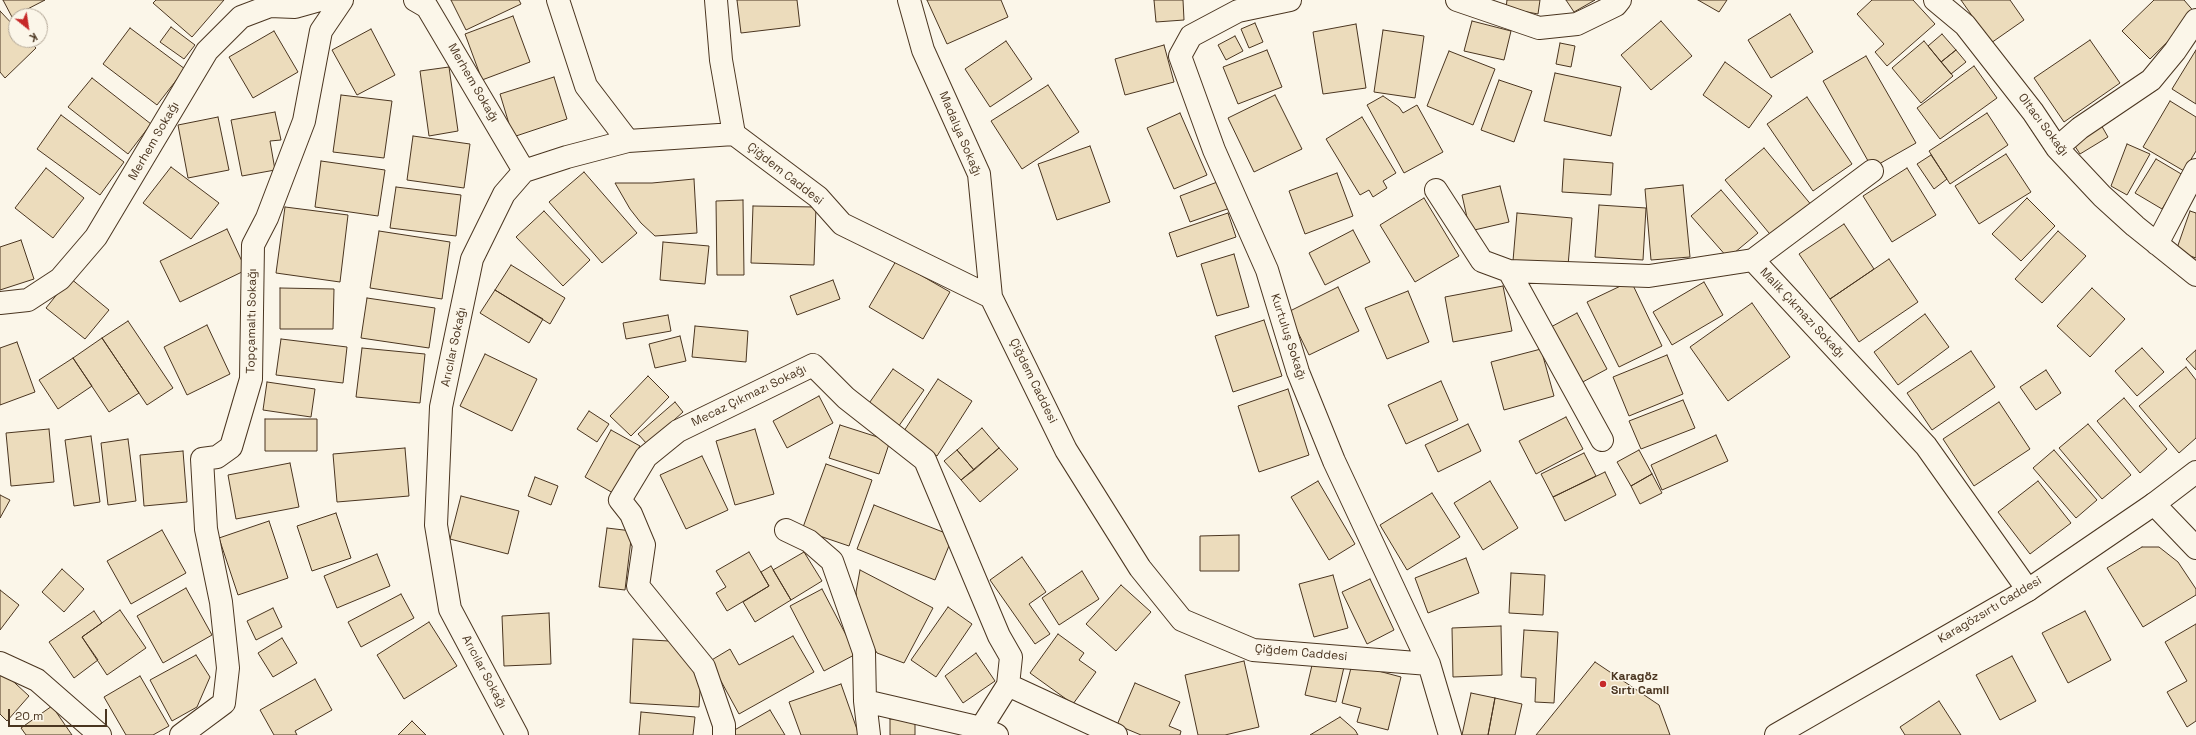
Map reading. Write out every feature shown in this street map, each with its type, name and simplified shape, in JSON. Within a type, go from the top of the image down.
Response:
[{"type":"street","name":"Merhem Sokağı","points":[[0,303],[28,300],[60,279],[96,237],[207,51],[241,17],[270,6],[295,7],[320,0]]},
{"type":"street","name":"Topçamaltı Sokağı","points":[[181,735],[224,703],[228,668],[222,602],[206,529],[202,459],[217,457],[231,448],[251,379],[253,245],[267,218],[304,121],[322,31],[342,0]]},
{"type":"street","name":"Merhem Sokağı","points":[[415,0],[427,7],[524,171]]},
{"type":"street","points":[[558,0],[586,86],[628,141]]},
{"type":"street","points":[[524,171],[567,157],[628,141],[734,134],[721,60],[716,0]]},
{"type":"street","name":"Madalya Sokağı","points":[[909,0],[923,50],[979,174],[991,297]]},
{"type":"street","name":"Kurtuluş Sokağı","points":[[1290,0],[1236,5],[1191,36],[1180,56],[1214,150],[1267,270],[1298,372],[1334,461],[1429,664],[1450,735]]},
{"type":"street","points":[[1457,0],[1539,28],[1577,24],[1616,5],[1620,0]]},
{"type":"street","name":"Oltacı Sokağı","points":[[1935,0],[1965,25],[2033,112],[2057,148],[2102,196],[2196,276]]},
{"type":"street","points":[[2057,148],[2080,128],[2151,80],[2175,51],[2196,20]]},
{"type":"street","name":"Çiğdem Caddesi","points":[[734,134],[818,198],[842,224],[991,297],[1066,450],[1140,568],[1182,620],[1253,650],[1429,664]]},
{"type":"street","points":[[2157,244],[2196,170]]},
{"type":"street","name":"Arıcılar Sokağı","points":[[517,735],[450,609],[436,525],[441,407],[472,260],[504,194],[524,171]]},
{"type":"street","points":[[1753,260],[1872,171]]},
{"type":"street","name":"Malik Çıkmazı Sokağı","points":[[1436,190],[1482,260],[1509,271],[1649,276],[1753,260],[1926,446],[2028,590]]},
{"type":"street","points":[[1509,271],[1602,440]]},
{"type":"street","name":"Mecaz Çıkmazı Sokağı","points":[[724,735],[724,725],[704,667],[638,586],[644,545],[631,514],[620,500],[646,456],[678,431],[813,365],[846,398],[925,460],[999,636],[1011,657],[1008,685],[989,731],[865,700]]},
{"type":"street","name":"Karagözsırtı Caddesi","points":[[1776,735],[2028,590],[2154,504],[2196,472]]},
{"type":"street","points":[[2154,504],[2196,548]]},
{"type":"street","points":[[786,530],[810,541],[832,561],[864,652],[865,700],[869,735]]},
{"type":"street","points":[[0,663],[37,680],[100,735]]},
{"type":"street","points":[[1008,685],[1116,735]]},
{"type":"building","points":[[3,0],[45,0],[29,8],[8,8],[8,9]]},
{"type":"building","points":[[156,0],[224,0],[192,37],[153,3]]},
{"type":"building","points":[[451,0],[519,0],[521,4],[466,30]]},
{"type":"building","points":[[737,0],[797,0],[800,26],[741,33]]},
{"type":"building","points":[[927,0],[1001,0],[1008,17],[947,44]]},
{"type":"building","points":[[1154,0],[1183,0],[1184,20],[1156,22]]},
{"type":"building","points":[[1507,0],[1540,0],[1538,14],[1506,8]]},
{"type":"building","points":[[1566,0],[1595,0],[1574,12]]},
{"type":"building","points":[[1698,0],[1727,0],[1719,12]]},
{"type":"building","points":[[1872,0],[1913,0],[1935,24],[1887,66],[1875,52],[1884,44],[1857,14]]},
{"type":"building","points":[[1961,0],[2010,0],[2024,20],[1991,43]]},
{"type":"building","points":[[2154,0],[2184,0],[2196,14],[2150,59],[2122,31]]},
{"type":"building","points":[[0,11],[8,20],[8,48],[36,48],[5,78],[0,72]]},
{"type":"building","points":[[1790,14],[1813,52],[1771,78],[1748,40]]},
{"type":"building","points":[[513,16],[530,62],[482,80],[465,34]]},
{"type":"building","points":[[1472,21],[1511,31],[1504,60],[1464,51]]},
{"type":"building","points":[[1661,21],[1692,56],[1651,90],[1621,55]]},
{"type":"building","points":[[1255,23],[1263,42],[1249,48],[1241,29]]},
{"type":"building","points":[[1356,24],[1366,88],[1323,94],[1313,32]]},
{"type":"building","points":[[171,27],[195,45],[184,59],[160,42]]},
{"type":"building","points":[[130,28],[185,69],[157,105],[103,64]]},
{"type":"building","points":[[371,29],[395,75],[357,95],[332,50]]},
{"type":"building","points":[[1383,30],[1424,36],[1415,98],[1374,92]]},
{"type":"building","points":[[274,31],[298,72],[253,98],[229,57]]},
{"type":"building","points":[[1942,34],[1956,50],[1941,62],[1928,46]]},
{"type":"building","points":[[1235,36],[1243,51],[1226,60],[1218,45]]},
{"type":"building","points":[[2090,40],[2120,83],[2064,122],[2034,78]]},
{"type":"building","points":[[1006,41],[1032,79],[990,107],[965,69]]},
{"type":"building","points":[[1924,41],[1953,76],[1921,103],[1892,68]]},
{"type":"building","points":[[1560,43],[1575,46],[1571,67],[1556,64]]},
{"type":"building","points":[[1164,45],[1174,82],[1125,95],[1115,59]]},
{"type":"building","points":[[1267,50],[1282,87],[1238,104],[1223,67]]},
{"type":"building","points":[[1956,50],[1966,62],[1951,74],[1941,62]]},
{"type":"building","points":[[2196,50],[2196,104],[2172,89]]},
{"type":"building","points":[[1449,51],[1495,69],[1473,125],[1427,106]]},
{"type":"building","points":[[1866,56],[1916,143],[1872,168],[1823,81]]},
{"type":"building","points":[[1725,62],[1772,96],[1749,128],[1703,95]]},
{"type":"building","points":[[1974,66],[1997,98],[1940,139],[1917,108]]},
{"type":"building","points":[[449,67],[458,131],[429,136],[420,71]]},
{"type":"building","points":[[1555,73],[1621,87],[1611,136],[1544,121]]},
{"type":"building","points":[[554,77],[567,119],[513,137],[500,94]]},
{"type":"building","points":[[92,78],[151,124],[128,154],[68,107]]},
{"type":"building","points":[[1499,80],[1532,91],[1514,142],[1481,130]]},
{"type":"building","points":[[1048,85],[1079,132],[1022,169],[991,121]]},
{"type":"building","points":[[341,95],[392,101],[384,158],[333,152]]},
{"type":"building","points":[[1275,95],[1302,149],[1254,172],[1228,118]]},
{"type":"building","points":[[1383,96],[1399,107],[1403,113],[1417,105],[1443,152],[1404,173],[1367,105]]},
{"type":"building","points":[[1807,97],[1852,164],[1813,191],[1767,124]]},
{"type":"building","points":[[2170,101],[2196,117],[2196,151],[2184,171],[2143,147]]},
{"type":"building","points":[[275,112],[281,140],[270,141],[275,170],[242,176],[231,120]]},
{"type":"building","points":[[1180,113],[1207,175],[1174,189],[1147,128]]},
{"type":"building","points":[[1987,113],[2008,145],[1950,184],[1929,151]]},
{"type":"building","points":[[61,115],[124,162],[100,195],[37,149]]},
{"type":"building","points":[[218,117],[229,170],[188,178],[178,125]]},
{"type":"building","points":[[1362,117],[1396,173],[1383,181],[1387,188],[1373,197],[1369,190],[1360,195],[1326,139]]},
{"type":"building","points":[[2100,123],[2108,137],[2080,154],[2071,140]]},
{"type":"building","points":[[413,136],[470,144],[464,188],[407,180]]},
{"type":"building","points":[[2127,144],[2150,154],[2127,195],[2111,186]]},
{"type":"building","points":[[1090,146],[1110,202],[1057,220],[1038,164]]},
{"type":"building","points":[[1764,148],[1813,207],[1774,239],[1725,180]]},
{"type":"building","points":[[2006,154],[2031,192],[1979,224],[1955,186]]},
{"type":"building","points":[[1931,155],[1947,179],[1934,189],[1917,164]]},
{"type":"building","points":[[1564,159],[1613,163],[1611,195],[1562,192]]},
{"type":"building","points":[[2156,159],[2183,175],[2162,209],[2135,193]]},
{"type":"building","points":[[321,161],[385,170],[378,216],[315,207]]},
{"type":"building","points":[[171,167],[219,203],[191,239],[143,203]]},
{"type":"building","points":[[46,168],[84,198],[53,238],[15,208]]},
{"type":"building","points":[[1907,168],[1936,215],[1892,242],[1863,196]]},
{"type":"building","points":[[584,172],[637,233],[602,263],[549,202]]},
{"type":"building","points":[[1337,173],[1353,216],[1305,234],[1289,191]]},
{"type":"building","points":[[694,179],[697,233],[655,236],[641,223],[630,209],[615,183],[652,183]]},
{"type":"building","points":[[1220,181],[1230,208],[1190,222],[1180,196]]},
{"type":"building","points":[[1683,185],[1690,257],[1651,260],[1645,189]]},
{"type":"building","points":[[1500,186],[1509,222],[1470,231],[1462,195]]},
{"type":"building","points":[[396,187],[461,195],[456,236],[390,228]]},
{"type":"building","points":[[1721,190],[1758,233],[1728,258],[1691,216]]},
{"type":"building","points":[[1424,198],[1459,256],[1415,282],[1380,225]]},
{"type":"building","points":[[2027,198],[2055,226],[2021,261],[1992,234]]},
{"type":"building","points":[[743,200],[744,275],[717,275],[716,201]]},
{"type":"building","points":[[1599,205],[1646,208],[1643,260],[1595,257]]},
{"type":"building","points":[[753,206],[816,207],[814,265],[751,263]]},
{"type":"building","points":[[285,207],[348,215],[340,282],[276,273]]},
{"type":"building","points":[[544,211],[590,260],[563,286],[516,237]]},
{"type":"building","points":[[2190,211],[2196,213],[2196,258],[2176,251]]},
{"type":"building","points":[[1228,213],[1236,237],[1177,257],[1169,233]]},
{"type":"building","points":[[1517,213],[1572,218],[1568,266],[1513,261]]},
{"type":"building","points":[[1844,224],[1874,269],[1830,299],[1799,254]]},
{"type":"building","points":[[227,229],[246,270],[180,302],[160,261]]},
{"type":"building","points":[[1353,230],[1370,262],[1325,285],[1309,253]]},
{"type":"building","points":[[379,231],[450,242],[442,299],[370,288]]},
{"type":"building","points":[[2058,231],[2086,256],[2042,303],[2015,279]]},
{"type":"building","points":[[21,240],[34,279],[0,290],[0,247]]},
{"type":"building","points":[[663,242],[709,246],[705,284],[660,280]]},
{"type":"building","points":[[1234,254],[1249,307],[1217,316],[1201,264]]},
{"type":"building","points":[[1889,259],[1918,302],[1859,342],[1830,299]]},
{"type":"building","points":[[896,261],[950,292],[923,339],[869,307]]},
{"type":"building","points":[[511,265],[565,298],[550,324],[495,290]]},
{"type":"building","points":[[70,278],[109,310],[85,339],[46,308]]},
{"type":"building","points":[[833,280],[840,299],[797,315],[790,296]]},
{"type":"building","points":[[1631,281],[1662,346],[1619,367],[1587,302]]},
{"type":"building","points":[[1704,282],[1723,315],[1672,345],[1653,312]]},
{"type":"building","points":[[1503,286],[1512,331],[1453,342],[1445,297]]},
{"type":"building","points":[[1338,287],[1359,331],[1309,355],[1288,312]]},
{"type":"building","points":[[280,288],[334,289],[333,329],[280,329]]},
{"type":"building","points":[[2092,288],[2125,319],[2090,357],[2057,326]]},
{"type":"building","points":[[495,290],[543,319],[529,343],[480,313]]},
{"type":"building","points":[[1408,291],[1429,342],[1387,359],[1365,308]]},
{"type":"building","points":[[367,298],[435,308],[429,348],[361,338]]},
{"type":"building","points":[[1752,303],[1790,357],[1728,401],[1690,347]]},
{"type":"building","points":[[1577,313],[1607,369],[1579,384],[1549,328]]},
{"type":"building","points":[[1925,314],[1949,347],[1898,385],[1874,352]]},
{"type":"building","points":[[668,315],[671,331],[626,339],[623,323]]},
{"type":"building","points":[[1264,320],[1282,376],[1233,392],[1215,336]]},
{"type":"building","points":[[128,321],[173,388],[147,405],[102,338]]},
{"type":"building","points":[[207,325],[230,374],[187,395],[164,347]]},
{"type":"building","points":[[695,326],[748,331],[746,362],[692,357]]},
{"type":"building","points":[[680,336],[686,361],[655,368],[649,344]]},
{"type":"building","points":[[102,338],[139,393],[109,412],[73,358]]},
{"type":"building","points":[[281,339],[347,347],[343,383],[276,375]]},
{"type":"building","points":[[17,342],[35,392],[0,405],[0,348]]},
{"type":"building","points":[[362,348],[425,354],[420,403],[356,397]]},
{"type":"building","points":[[2142,348],[2164,372],[2137,396],[2115,371]]},
{"type":"building","points":[[1541,349],[1554,396],[1504,410],[1491,362]]},
{"type":"building","points":[[2196,350],[2196,370],[2186,359]]},
{"type":"building","points":[[1971,351],[1995,387],[1932,430],[1907,393]]},
{"type":"building","points":[[485,354],[537,379],[512,431],[460,406]]},
{"type":"building","points":[[1667,355],[1683,394],[1629,416],[1613,377]]},
{"type":"building","points":[[73,358],[92,386],[58,409],[39,380]]},
{"type":"building","points":[[2186,367],[2196,380],[2196,438],[2179,453],[2139,406]]},
{"type":"building","points":[[893,369],[924,390],[896,430],[865,409]]},
{"type":"building","points":[[2046,370],[2061,393],[2036,410],[2020,387]]},
{"type":"building","points":[[648,376],[669,397],[631,436],[610,416]]},
{"type":"building","points":[[938,379],[972,401],[937,456],[902,434]]},
{"type":"building","points":[[1441,381],[1458,420],[1406,444],[1388,405]]},
{"type":"building","points":[[267,382],[315,389],[311,417],[263,410]]},
{"type":"building","points":[[1288,389],[1309,455],[1259,472],[1238,406]]},
{"type":"building","points":[[819,396],[833,423],[787,448],[773,421]]},
{"type":"building","points":[[2124,398],[2167,449],[2140,473],[2097,421]]},
{"type":"building","points":[[1683,400],[1695,428],[1641,449],[1629,421]]},
{"type":"building","points":[[675,402],[683,412],[647,444],[638,434]]},
{"type":"building","points":[[1999,402],[2030,449],[1974,486],[1943,439]]},
{"type":"building","points":[[589,411],[609,424],[597,442],[577,429]]},
{"type":"building","points":[[1566,417],[1583,449],[1536,474],[1519,441]]},
{"type":"building","points":[[265,419],[317,419],[317,451],[265,451]]},
{"type":"building","points":[[1468,424],[1481,451],[1438,472],[1425,445]]},
{"type":"building","points":[[2088,424],[2131,475],[2102,499],[2059,448]]},
{"type":"building","points":[[840,425],[890,441],[879,474],[829,458]]},
{"type":"building","points":[[982,428],[999,448],[974,470],[957,450]]},
{"type":"building","points":[[49,429],[54,482],[11,486],[6,433]]},
{"type":"building","points":[[755,429],[774,494],[735,505],[716,441]]},
{"type":"building","points":[[611,430],[640,446],[613,493],[585,477]]},
{"type":"building","points":[[1716,435],[1728,461],[1662,490],[1651,465]]},
{"type":"building","points":[[91,436],[100,502],[74,506],[65,440]]},
{"type":"building","points":[[128,439],[136,501],[108,505],[101,443]]},
{"type":"building","points":[[405,448],[409,496],[337,502],[333,454]]},
{"type":"building","points":[[999,448],[1018,469],[980,502],[961,480]]},
{"type":"building","points":[[957,450],[974,470],[961,480],[944,461]]},
{"type":"building","points":[[1639,450],[1652,474],[1631,486],[1617,462]]},
{"type":"building","points":[[2054,450],[2097,500],[2076,518],[2033,468]]},
{"type":"building","points":[[183,451],[187,502],[144,506],[140,455]]},
{"type":"building","points":[[1584,453],[1596,476],[1553,497],[1541,474]]},
{"type":"building","points":[[702,456],[728,510],[686,529],[660,475]]},
{"type":"building","points":[[290,463],[299,507],[236,519],[228,475]]},
{"type":"building","points":[[826,464],[872,480],[849,546],[802,530]]},
{"type":"building","points":[[1605,472],[1616,495],[1565,521],[1553,497]]},
{"type":"building","points":[[1652,474],[1662,493],[1640,504],[1631,486]]},
{"type":"building","points":[[535,477],[558,486],[551,505],[528,496]]},
{"type":"building","points":[[1318,481],[1355,544],[1329,560],[1291,497]]},
{"type":"building","points":[[1490,481],[1518,528],[1483,550],[1454,503]]},
{"type":"building","points":[[2038,481],[2071,523],[2030,554],[1998,512]]},
{"type":"building","points":[[1432,493],[1460,537],[1407,570],[1380,525]]},
{"type":"building","points":[[0,495],[10,500],[0,518]]},
{"type":"building","points":[[461,496],[519,511],[508,554],[450,539]]},
{"type":"building","points":[[874,505],[953,536],[935,580],[857,549]]},
{"type":"building","points":[[336,513],[351,558],[312,571],[297,526]]},
{"type":"building","points":[[269,521],[288,578],[238,595],[219,538]]},
{"type":"building","points":[[607,528],[632,531],[625,590],[599,587]]},
{"type":"building","points":[[162,530],[186,573],[131,604],[107,561]]},
{"type":"building","points":[[1239,535],[1239,571],[1200,571],[1200,536]]},
{"type":"building","points":[[2142,547],[2159,547],[2178,562],[2196,589],[2196,595],[2143,627],[2107,568]]},
{"type":"building","points":[[749,552],[769,586],[727,611],[716,593],[726,587],[716,571]]},
{"type":"building","points":[[804,552],[822,581],[791,600],[773,570]]},
{"type":"building","points":[[377,554],[390,586],[337,608],[324,576]]},
{"type":"building","points":[[1022,557],[1046,592],[1029,604],[1050,634],[1035,644],[990,580]]},
{"type":"building","points":[[1466,558],[1479,593],[1428,613],[1415,578]]},
{"type":"building","points":[[771,566],[791,600],[755,622],[743,602],[769,586],[761,572]]},
{"type":"building","points":[[62,569],[84,589],[64,612],[42,592]]},
{"type":"building","points":[[860,570],[933,608],[904,663],[877,653],[860,624],[856,592]]},
{"type":"building","points":[[1082,571],[1099,599],[1059,625],[1042,598]]},
{"type":"building","points":[[1511,573],[1545,575],[1543,615],[1509,613]]},
{"type":"building","points":[[1333,575],[1348,628],[1314,637],[1299,584]]},
{"type":"building","points":[[1370,579],[1394,630],[1367,644],[1342,592]]},
{"type":"building","points":[[1121,585],[1151,612],[1116,651],[1086,624]]},
{"type":"building","points":[[186,588],[212,635],[163,663],[137,616]]},
{"type":"building","points":[[822,589],[856,654],[824,671],[790,606]]},
{"type":"building","points":[[0,590],[19,605],[0,630]]},
{"type":"building","points":[[401,594],[414,618],[361,647],[348,622]]},
{"type":"building","points":[[948,607],[972,624],[936,677],[911,660]]},
{"type":"building","points":[[273,608],[282,627],[256,640],[247,621]]},
{"type":"building","points":[[120,610],[146,648],[107,675],[82,637]]},
{"type":"building","points":[[94,611],[102,623],[82,637],[98,660],[74,678],[49,642]]},
{"type":"building","points":[[2085,611],[2111,660],[2068,683],[2042,633]]},
{"type":"building","points":[[549,613],[551,664],[504,666],[502,616]]},
{"type":"building","points":[[429,622],[457,666],[404,699],[377,655]]},
{"type":"building","points":[[2196,624],[2196,721],[2187,727],[2167,692],[2187,681],[2165,642]]},
{"type":"building","points":[[1501,626],[1502,675],[1453,677],[1452,628]]},
{"type":"building","points":[[1524,630],[1558,632],[1554,703],[1535,702],[1536,678],[1521,677]]},
{"type":"building","points":[[1058,634],[1084,653],[1079,660],[1096,672],[1073,704],[1030,673]]},
{"type":"building","points":[[793,636],[814,672],[739,714],[710,661],[730,649],[739,665]]},
{"type":"building","points":[[282,638],[297,663],[273,677],[258,653]]},
{"type":"building","points":[[633,639],[669,641],[701,673],[699,707],[630,703]]},
{"type":"building","points":[[976,653],[995,681],[963,703],[945,676]]},
{"type":"building","points":[[196,655],[210,677],[197,707],[172,721],[150,680]]},
{"type":"building","points":[[2012,656],[2036,701],[2000,720],[1976,675]]},
{"type":"building","points":[[1244,661],[1259,727],[1225,735],[1198,735],[1185,675]]},
{"type":"building","points":[[1313,661],[1344,667],[1336,702],[1305,695]]},
{"type":"building","name":"Karagöz Sırtı Camii","points":[[1595,662],[1659,705],[1670,735],[1536,735]]},
{"type":"building","points":[[1352,664],[1401,677],[1388,730],[1357,722],[1361,708],[1342,703]]},
{"type":"building","points":[[3,672],[29,696],[7,721],[0,714],[0,675]]},
{"type":"building","points":[[140,676],[169,726],[153,735],[126,735],[104,697]]},
{"type":"building","points":[[315,679],[332,710],[295,731],[297,735],[274,735],[260,710]]},
{"type":"building","points":[[1135,683],[1180,702],[1169,726],[1181,731],[1180,735],[1141,735],[1117,725]]},
{"type":"building","points":[[841,684],[859,735],[801,735],[789,702]]},
{"type":"building","points":[[1471,693],[1495,698],[1488,735],[1462,735]]},
{"type":"building","points":[[1495,698],[1522,704],[1515,735],[1488,735]]},
{"type":"building","points":[[1939,701],[1961,735],[1905,735],[1900,727]]},
{"type":"building","points":[[52,706],[72,735],[26,735],[21,728]]},
{"type":"building","points":[[770,710],[785,735],[733,735],[731,732]]},
{"type":"building","points":[[641,712],[695,717],[693,735],[639,735]]},
{"type":"building","points":[[1340,717],[1355,730],[1358,735],[1310,735]]},
{"type":"building","points":[[890,719],[915,719],[915,735],[890,735]]},
{"type":"building","points":[[412,721],[426,735],[398,735]]},
{"type":"place","name":"Karagöz Sırtı Camii","points":[[1603,684]]}]
